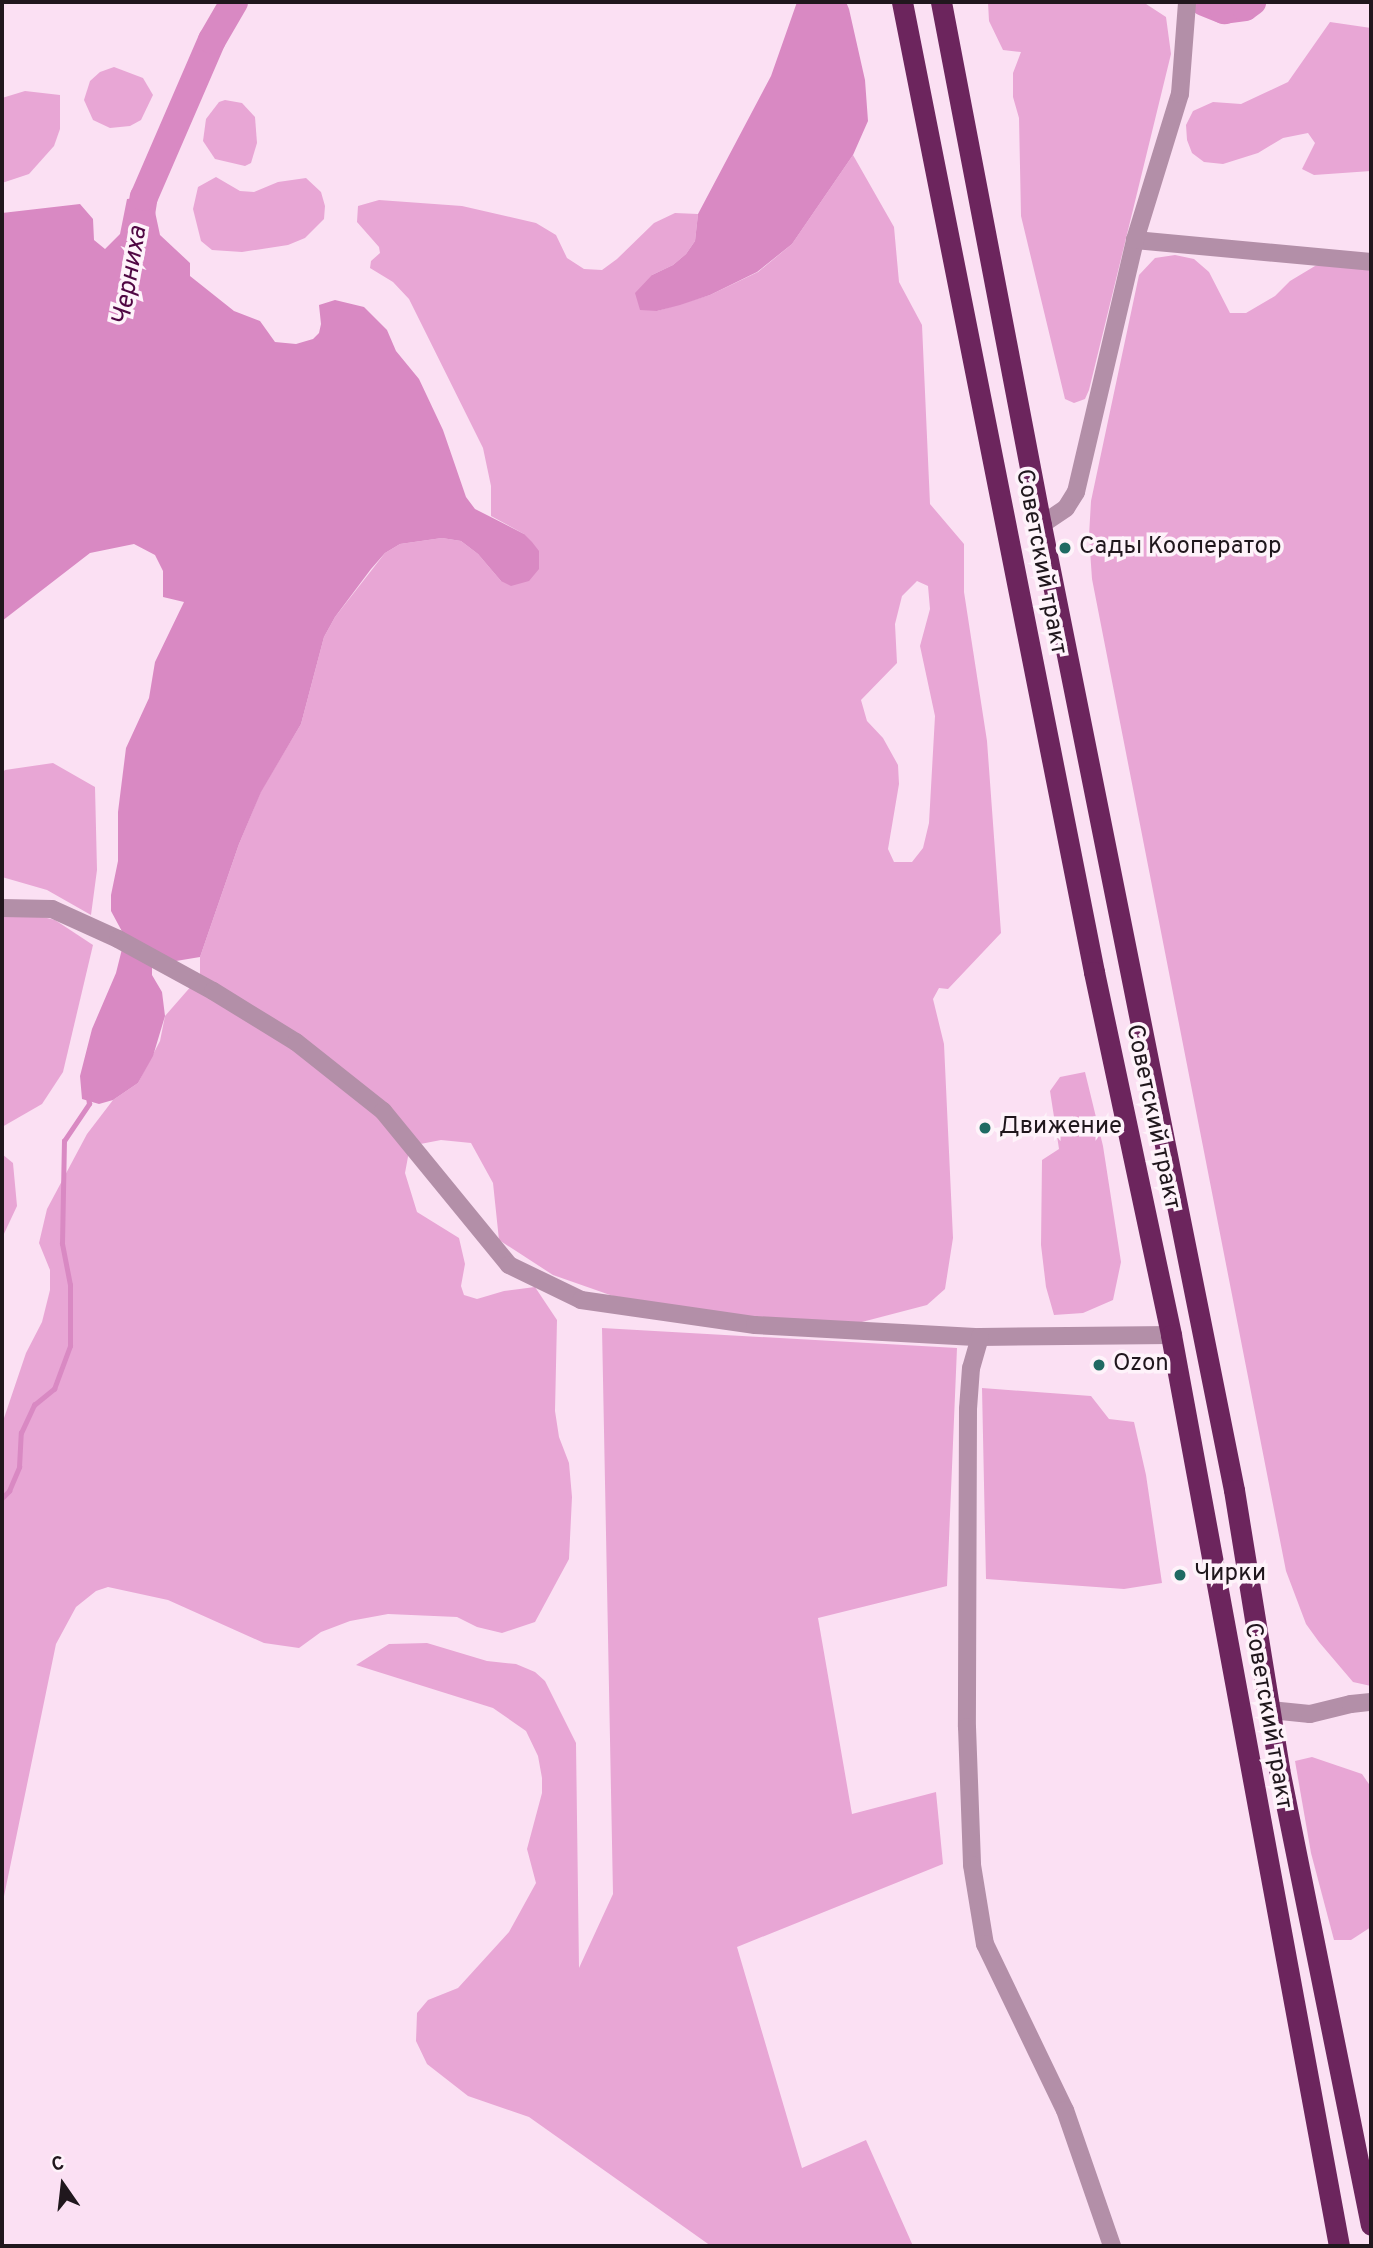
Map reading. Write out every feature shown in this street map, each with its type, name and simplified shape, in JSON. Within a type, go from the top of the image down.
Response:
[{"type":"highway","name":"Советский тракт","points":[[902,2],[1094,972],[1171,1335],[1339,2246]]},
{"type":"highway","name":"Советский тракт","points":[[941,2],[1041,525],[1234,1490],[1270,1710],[1371,2225]]},
{"type":"street","points":[[1041,525],[1066,508],[1076,492],[1135,240],[1180,94],[1187,2]]},
{"type":"street","points":[[1135,240],[1371,261]]},
{"type":"street","points":[[2,908],[52,909],[118,939],[214,990],[296,1042],[383,1111],[509,1265],[581,1300],[755,1325],[980,1337],[1171,1335]]},
{"type":"street","points":[[980,1337],[971,1368],[968,1409],[967,1727],[972,1865],[985,1944],[1065,2110],[1112,2246]]},
{"type":"street","points":[[1270,1710],[1310,1714],[1371,1702]]},
{"type":"shaded area","points":[[988,2],[1143,2],[1166,17],[1171,54],[1089,390],[1085,399],[1074,403],[1065,399],[1021,216],[1019,118],[1013,97],[1013,73],[1021,52],[1003,50],[989,21]]},
{"type":"shaded area","points":[[1330,22],[1371,28],[1371,171],[1314,175],[1302,169],[1315,143],[1308,133],[1283,138],[1258,153],[1223,164],[1204,162],[1192,153],[1187,140],[1186,125],[1193,111],[1213,102],[1241,104],[1288,82]]},
{"type":"shaded area","points":[[114,67],[143,78],[153,95],[141,120],[130,126],[110,128],[93,120],[84,100],[90,81],[100,72]]},
{"type":"shaded area","points":[[25,91],[60,95],[60,129],[54,146],[29,174],[2,183],[2,98]]},
{"type":"shaded area","points":[[225,100],[242,103],[255,117],[257,143],[251,163],[245,166],[215,159],[203,141],[206,119],[219,102]]},
{"type":"shaded area","points":[[853,155],[894,227],[899,282],[922,325],[930,504],[964,544],[964,592],[987,741],[1001,933],[948,989],[939,988],[933,999],[944,1044],[953,1238],[945,1289],[927,1305],[858,1323],[730,1316],[613,1296],[553,1275],[499,1240],[493,1183],[471,1143],[441,1140],[410,1146],[405,1173],[417,1212],[459,1238],[465,1264],[461,1286],[464,1295],[477,1299],[504,1291],[535,1287],[557,1320],[555,1411],[559,1437],[569,1463],[572,1497],[569,1559],[535,1622],[502,1633],[477,1627],[457,1617],[388,1614],[350,1621],[321,1632],[299,1648],[264,1643],[168,1600],[108,1587],[96,1591],[76,1607],[56,1644],[2,1906],[2,1424],[26,1353],[42,1322],[50,1290],[50,1270],[39,1243],[47,1209],[87,1134],[113,1100],[138,1083],[160,1041],[165,1016],[200,976],[200,957],[239,844],[261,791],[301,724],[324,637],[335,617],[385,553],[400,544],[442,538],[461,541],[478,554],[501,581],[524,534],[491,516],[491,486],[483,448],[409,299],[393,282],[370,268],[371,261],[380,253],[379,247],[357,222],[358,206],[379,200],[462,206],[536,223],[556,235],[567,258],[584,269],[602,270],[654,223],[675,213],[698,214],[695,241],[686,254],[673,265],[652,275],[657,311],[710,295],[758,272],[792,244]],"holes":[[[917,581],[928,586],[930,609],[920,646],[935,716],[929,823],[923,848],[912,862],[894,862],[888,849],[899,784],[898,765],[883,738],[867,721],[861,700],[897,663],[895,624],[902,596]]]},
{"type":"shaded area","points":[[216,177],[240,191],[254,192],[278,182],[306,178],[321,192],[325,206],[324,219],[305,238],[288,245],[242,252],[212,250],[201,241],[193,209],[198,187]]},
{"type":"shaded area","points":[[1175,255],[1194,259],[1209,272],[1230,313],[1246,313],[1275,296],[1290,281],[1315,266],[1346,258],[1371,261],[1371,1686],[1353,1682],[1319,1642],[1306,1624],[1286,1571],[1092,579],[1089,536],[1091,501],[1139,275],[1155,258]]},
{"type":"shaded area","points":[[53,763],[95,787],[97,870],[91,915],[47,890],[2,877],[2,773],[5,770]]},
{"type":"shaded area","points":[[11,909],[55,920],[93,945],[63,1072],[42,1104],[2,1127],[2,910]]},
{"type":"shaded area","points":[[1085,1072],[1103,1146],[1121,1262],[1113,1300],[1083,1313],[1054,1315],[1046,1287],[1041,1245],[1042,1160],[1059,1149],[1050,1091],[1060,1077]]},
{"type":"shaded area","points":[[2,1154],[13,1163],[17,1206],[2,1238]]},
{"type":"shaded area","points":[[602,1328],[957,1348],[947,1586],[818,1618],[852,1814],[936,1792],[943,1864],[737,1947],[802,2168],[866,2140],[913,2246],[711,2246],[529,2117],[468,2096],[427,2064],[416,2041],[417,2013],[428,2000],[458,1988],[509,1932],[536,1883],[527,1849],[542,1793],[542,1778],[538,1756],[526,1731],[493,1708],[356,1665],[389,1644],[427,1643],[487,1661],[516,1664],[535,1672],[545,1681],[576,1743],[579,1968],[613,1894]]},
{"type":"shaded area","points":[[982,1388],[1091,1396],[1109,1419],[1134,1422],[1146,1475],[1162,1583],[1124,1589],[986,1579]]},
{"type":"shaded area","points":[[1312,1757],[1362,1774],[1371,1787],[1371,1927],[1351,1940],[1334,1940],[1311,1853],[1295,1761]]},
{"type":"water","points":[[797,2],[846,2],[849,9],[865,80],[868,121],[853,155],[792,244],[757,272],[710,295],[680,305],[657,311],[640,310],[635,293],[652,275],[673,265],[686,254],[695,241],[698,214],[771,76]]},
{"type":"water","points":[[144,197],[154,207],[160,235],[190,263],[190,276],[234,311],[260,321],[275,342],[296,344],[313,339],[319,333],[321,324],[319,305],[335,300],[364,307],[387,330],[396,351],[419,379],[443,430],[466,497],[475,509],[524,534],[539,551],[539,569],[529,581],[511,586],[501,581],[478,554],[461,541],[442,538],[400,544],[385,553],[371,569],[335,617],[324,637],[301,724],[261,792],[239,844],[200,957],[152,965],[152,975],[162,992],[165,1016],[153,1056],[138,1083],[113,1100],[99,1104],[82,1099],[80,1076],[92,1029],[116,973],[125,937],[111,911],[111,895],[118,861],[118,812],[126,748],[149,698],[155,662],[184,602],[163,597],[163,571],[155,555],[134,544],[90,553],[2,621],[2,213],[80,204],[93,219],[94,240],[105,249],[120,234],[127,199]]},
{"type":"waterway","name":"Черниха","points":[[138,233],[144,197],[212,40],[234,2]]},
{"type":"waterway","name":"Черниха","points":[[1204,2],[1224,10],[1245,7],[1252,2]]},
{"type":"waterway","points":[[2,1498],[9,1491],[19,1467],[21,1433],[34,1405],[54,1389],[70,1346],[70,1285],[62,1244],[64,1141],[89,1104],[88,1097]]},
{"type":"place","name":"Сады Кооператор","points":[[1065,548]]},
{"type":"place","name":"Движение","points":[[985,1128]]},
{"type":"place","name":"Ozon","points":[[1099,1365]]},
{"type":"place","name":"Чирки","points":[[1180,1575]]}]
